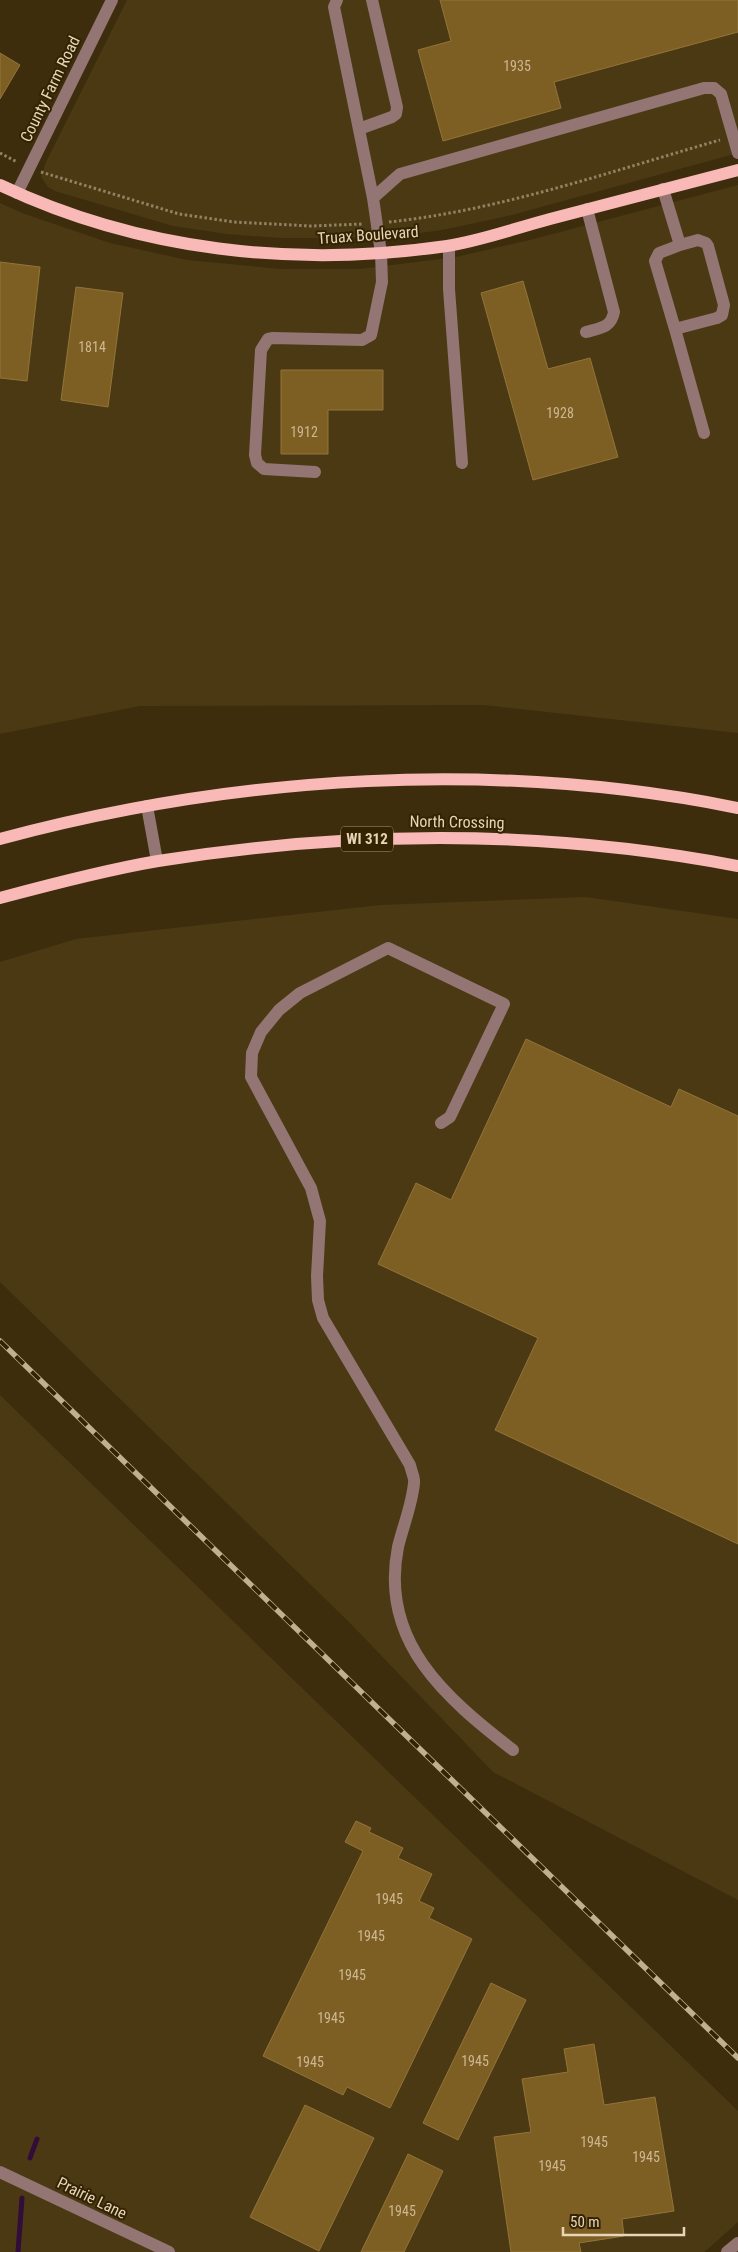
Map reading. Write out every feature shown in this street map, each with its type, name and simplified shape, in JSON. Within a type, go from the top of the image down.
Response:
[{"type":"main road","name":"Truax Boulevard","points":[[0,185],[84,218],[148,236],[221,250],[280,256],[381,253],[448,246],[738,170]]},
{"type":"main road","points":[[0,839],[51,826],[147,806],[275,788],[371,781],[483,780],[592,786],[702,800],[738,808]]},
{"type":"main road","name":"North Crossing","points":[[0,898],[157,861],[266,846],[374,838],[481,837],[591,844],[738,866]]},
{"type":"street","name":"County Farm Road","points":[[17,193],[112,0]]},
{"type":"street","points":[[315,472],[264,470],[257,463],[255,455],[261,350],[268,339],[367,338],[374,330],[382,282],[381,253],[373,198],[334,7],[337,0]]},
{"type":"street","points":[[359,129],[392,117],[396,114],[397,107],[372,0]]},
{"type":"street","points":[[373,198],[400,174],[704,88],[714,88],[721,94],[738,152]]},
{"type":"street","points":[[664,189],[680,245]]},
{"type":"street","points":[[586,332],[605,328],[612,322],[614,312],[587,209]]},
{"type":"street","points":[[675,329],[717,318],[724,310],[706,243],[698,240],[659,253],[655,261],[704,433]]},
{"type":"street","points":[[448,246],[451,318],[462,463]]},
{"type":"street","points":[[147,806],[157,861]]},
{"type":"street","points":[[441,1122],[450,1117],[504,1004],[388,948],[300,993],[279,1010],[261,1032],[252,1053],[251,1077],[311,1188],[320,1221],[317,1284],[318,1300],[323,1318],[410,1465],[414,1482],[398,1548],[394,1586],[401,1622],[415,1651],[439,1686],[465,1713],[513,1750]]},
{"type":"street","name":"Prairie Lane","points":[[0,2172],[169,2252]]},
{"type":"street","points":[[727,2252],[738,2242]]},
{"type":"shaded area","points":[[127,0],[738,0],[738,153],[512,215],[442,230],[406,235],[281,238],[227,234],[173,226],[55,191],[48,187],[41,177],[46,162]]},
{"type":"shaded area","points":[[738,185],[738,733],[483,705],[140,706],[0,734],[0,203],[22,213],[110,243],[187,260],[281,269],[360,269],[456,257],[530,240]]},
{"type":"shaded area","points":[[586,897],[738,919],[738,1900],[493,1772],[350,1623],[0,1282],[0,962],[76,939],[380,905]]},
{"type":"shaded area","points":[[0,1395],[738,2111],[738,2222],[709,2248],[704,2252],[0,2252]]},
{"type":"building","points":[[440,0],[738,0],[738,32],[554,82],[561,108],[443,141],[418,50],[451,41]]},
{"type":"building","points":[[0,53],[20,65],[0,99]]},
{"type":"building","points":[[0,262],[40,267],[27,381],[0,378]]},
{"type":"building","points":[[523,281],[548,369],[590,358],[618,457],[533,480],[481,293]]},
{"type":"building","points":[[76,287],[123,293],[108,407],[61,400]]},
{"type":"building","points":[[281,370],[383,370],[383,410],[328,410],[328,454],[281,454]]},
{"type":"building","points":[[526,1039],[671,1107],[679,1089],[738,1116],[738,1544],[495,1430],[538,1338],[378,1264],[416,1183],[451,1200]]},
{"type":"building","points":[[356,1821],[371,1828],[369,1832],[403,1848],[398,1858],[432,1874],[419,1901],[434,1908],[429,1918],[472,1939],[390,2108],[347,2087],[343,2095],[263,2056],[363,1851],[345,1842]]},
{"type":"building","points":[[491,1983],[526,2000],[458,2140],[423,2123]]},
{"type":"building","points":[[594,2044],[604,2105],[655,2097],[674,2211],[622,2219],[624,2236],[579,2243],[581,2252],[511,2252],[494,2137],[531,2132],[522,2079],[568,2072],[564,2049]]},
{"type":"building","points":[[305,2105],[374,2138],[319,2251],[250,2217]]},
{"type":"building","points":[[408,2154],[443,2171],[404,2252],[361,2252]]},
{"type":"waterway","points":[[30,2158],[37,2139]]},
{"type":"waterway","points":[[18,2252],[22,2198]]},
{"type":"railway","points":[[0,1341],[738,2058]]}]
